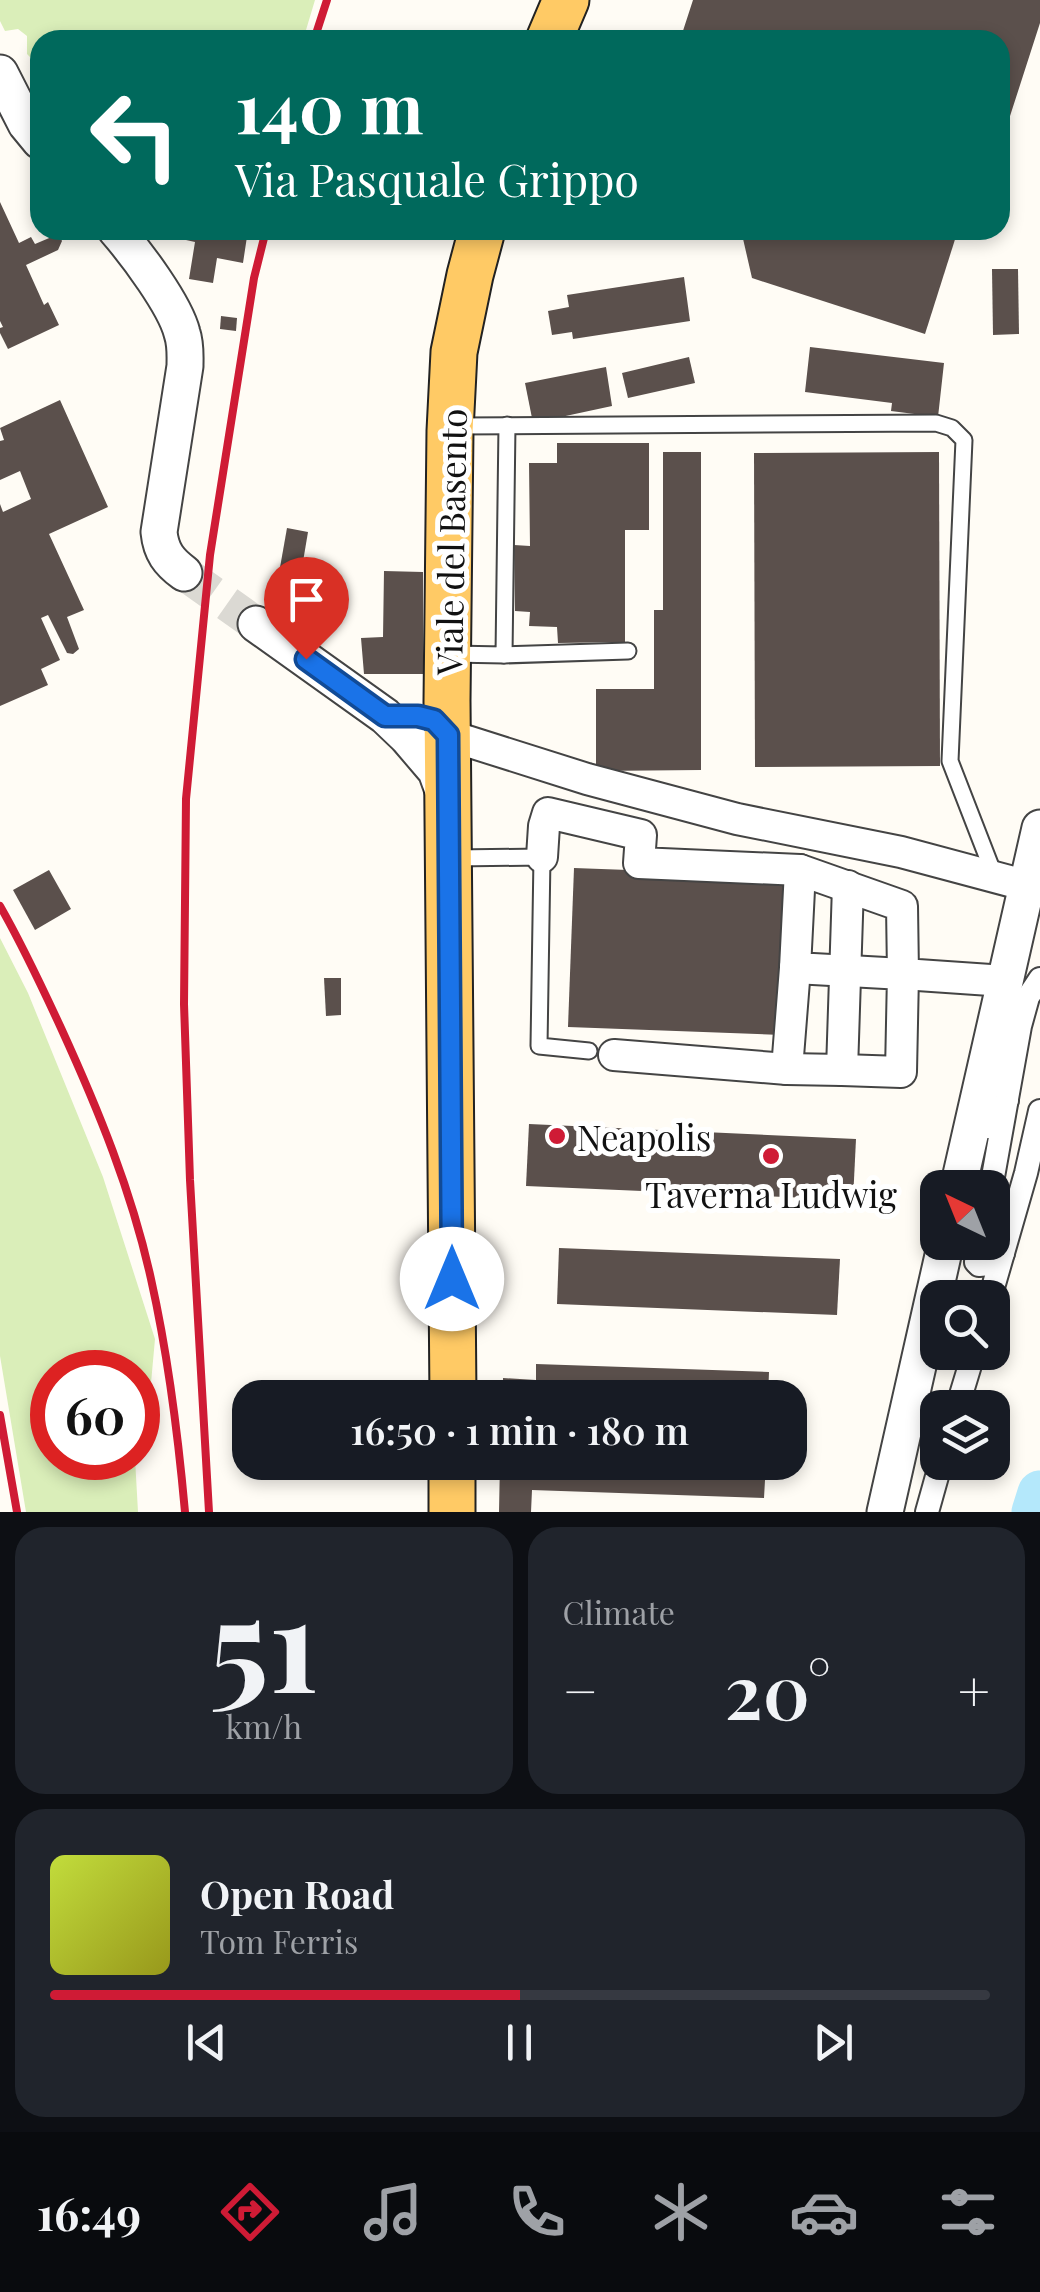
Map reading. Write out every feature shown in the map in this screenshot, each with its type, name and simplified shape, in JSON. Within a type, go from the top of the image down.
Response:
[{"type":"main road","points":[[553,30],[566,0]]},
{"type":"main road","name":"Viale del Basento","points":[[453,1380],[449,814],[425,725],[448,654],[454,352],[479,240]]},
{"type":"main road","points":[[452,1480],[452,1512]]},
{"type":"street","points":[[0,73],[30,129]]},
{"type":"street","points":[[123,240],[171,309],[186,347],[159,532],[162,550],[184,573]]},
{"type":"street","points":[[256,624],[425,725],[587,780],[738,818],[901,852],[1011,882]]},
{"type":"street","points":[[542,858],[548,812],[641,835],[639,863],[800,870],[902,906],[901,1072],[787,1069],[601,1053]]},
{"type":"street","points":[[994,1170],[1028,997],[1011,882],[1040,828]]},
{"type":"street","points":[[787,1069],[800,870]]},
{"type":"street","points":[[842,1070],[848,886]]},
{"type":"street","points":[[1007,1100],[990,1127],[984,1125],[1024,928],[1019,924]]},
{"type":"street","points":[[795,968],[1028,980]]},
{"type":"street","points":[[964,1170],[1028,980]]},
{"type":"street","points":[[1010,1231],[1040,1110]]},
{"type":"street","points":[[885,1512],[942,1260]]},
{"type":"street","points":[[927,1512],[936,1480]]},
{"type":"lane","points":[[450,426],[936,424],[952,428],[964,440],[950,760],[1011,882]]},
{"type":"lane","points":[[504,655],[507,426]]},
{"type":"lane","points":[[448,654],[628,652]]},
{"type":"lane","points":[[450,858],[542,858],[539,1046],[601,1053]]},
{"type":"green space","points":[[0,0],[315,0],[306,30],[30,30],[30,57],[27,36],[18,29],[5,31],[0,21]]},
{"type":"green space","points":[[0,938],[28,993],[103,1177],[155,1339],[154,1350],[30,1350],[30,1480],[136,1480],[138,1512],[26,1512],[0,1356]]},
{"type":"building","points":[[693,0],[1040,0],[1040,23],[1010,116],[1010,30],[683,30]]},
{"type":"building","points":[[0,202],[19,243],[30,238],[35,244],[62,241],[58,250],[26,265],[44,305],[48,302],[59,325],[8,349],[0,333]]},
{"type":"building","points":[[186,240],[246,240],[243,263],[217,258],[213,283],[189,279],[195,242]]},
{"type":"building","points":[[743,240],[955,240],[925,334],[752,278]]},
{"type":"building","points":[[992,269],[1018,269],[1019,334],[993,335]]},
{"type":"building","points":[[684,277],[690,321],[573,339],[572,332],[552,335],[548,311],[569,307],[567,295]]},
{"type":"building","points":[[221,316],[237,318],[236,331],[220,329]]},
{"type":"building","points":[[810,347],[944,363],[938,417],[891,411],[892,403],[805,392]]},
{"type":"building","points":[[689,357],[695,383],[628,398],[622,373]]},
{"type":"building","points":[[606,367],[612,406],[533,423],[525,383]]},
{"type":"building","points":[[60,400],[108,507],[49,534],[84,610],[67,617],[79,649],[67,653],[48,615],[41,618],[60,660],[41,669],[48,685],[0,706],[0,504],[3,512],[31,499],[20,471],[0,480],[0,441],[4,440],[0,428]]},
{"type":"building","points":[[557,443],[649,443],[649,530],[625,530],[625,642],[558,643],[557,627],[529,626],[530,612],[515,611],[514,545],[530,546],[529,463],[557,463]]},
{"type":"building","points":[[663,452],[701,452],[701,770],[596,771],[596,689],[654,689],[654,610],[663,610]]},
{"type":"building","points":[[939,452],[940,766],[755,767],[754,453]]},
{"type":"building","points":[[287,528],[308,532],[293,621],[273,607]]},
{"type":"building","points":[[384,571],[423,572],[423,674],[364,674],[361,638],[383,637]]},
{"type":"building","points":[[574,868],[789,876],[782,1035],[568,1027]]},
{"type":"building","points":[[49,870],[71,909],[35,930],[13,890]]},
{"type":"building","points":[[324,978],[341,978],[341,1015],[326,1016]]},
{"type":"building","points":[[529,1124],[856,1139],[853,1200],[526,1186]]},
{"type":"building","points":[[559,1248],[840,1259],[837,1315],[557,1304]]},
{"type":"building","points":[[536,1364],[769,1372],[769,1380],[536,1380]]},
{"type":"building","points":[[500,1480],[765,1480],[764,1498],[532,1490],[531,1512],[499,1512]]},
{"type":"waterway","points":[[1034,1512],[1040,1493]]},
{"type":"tunnel","points":[[184,573],[256,624]]},
{"type":"railway","points":[[317,30],[327,0]]},
{"type":"railway","points":[[209,1512],[184,1004],[186,799],[210,555],[254,278],[264,240]]},
{"type":"railway","points":[[0,906],[75,1058],[134,1214],[162,1336],[185,1512]]},
{"type":"railway","points":[[0,1415],[17,1512]]},
{"type":"place","name":"Neapolis","points":[[557,1136]]},
{"type":"place","name":"Taverna Ludwig","points":[[771,1156]]},
{"type":"route","points":[[306,659],[385,716],[434,720],[448,735],[452,1279]]}]
